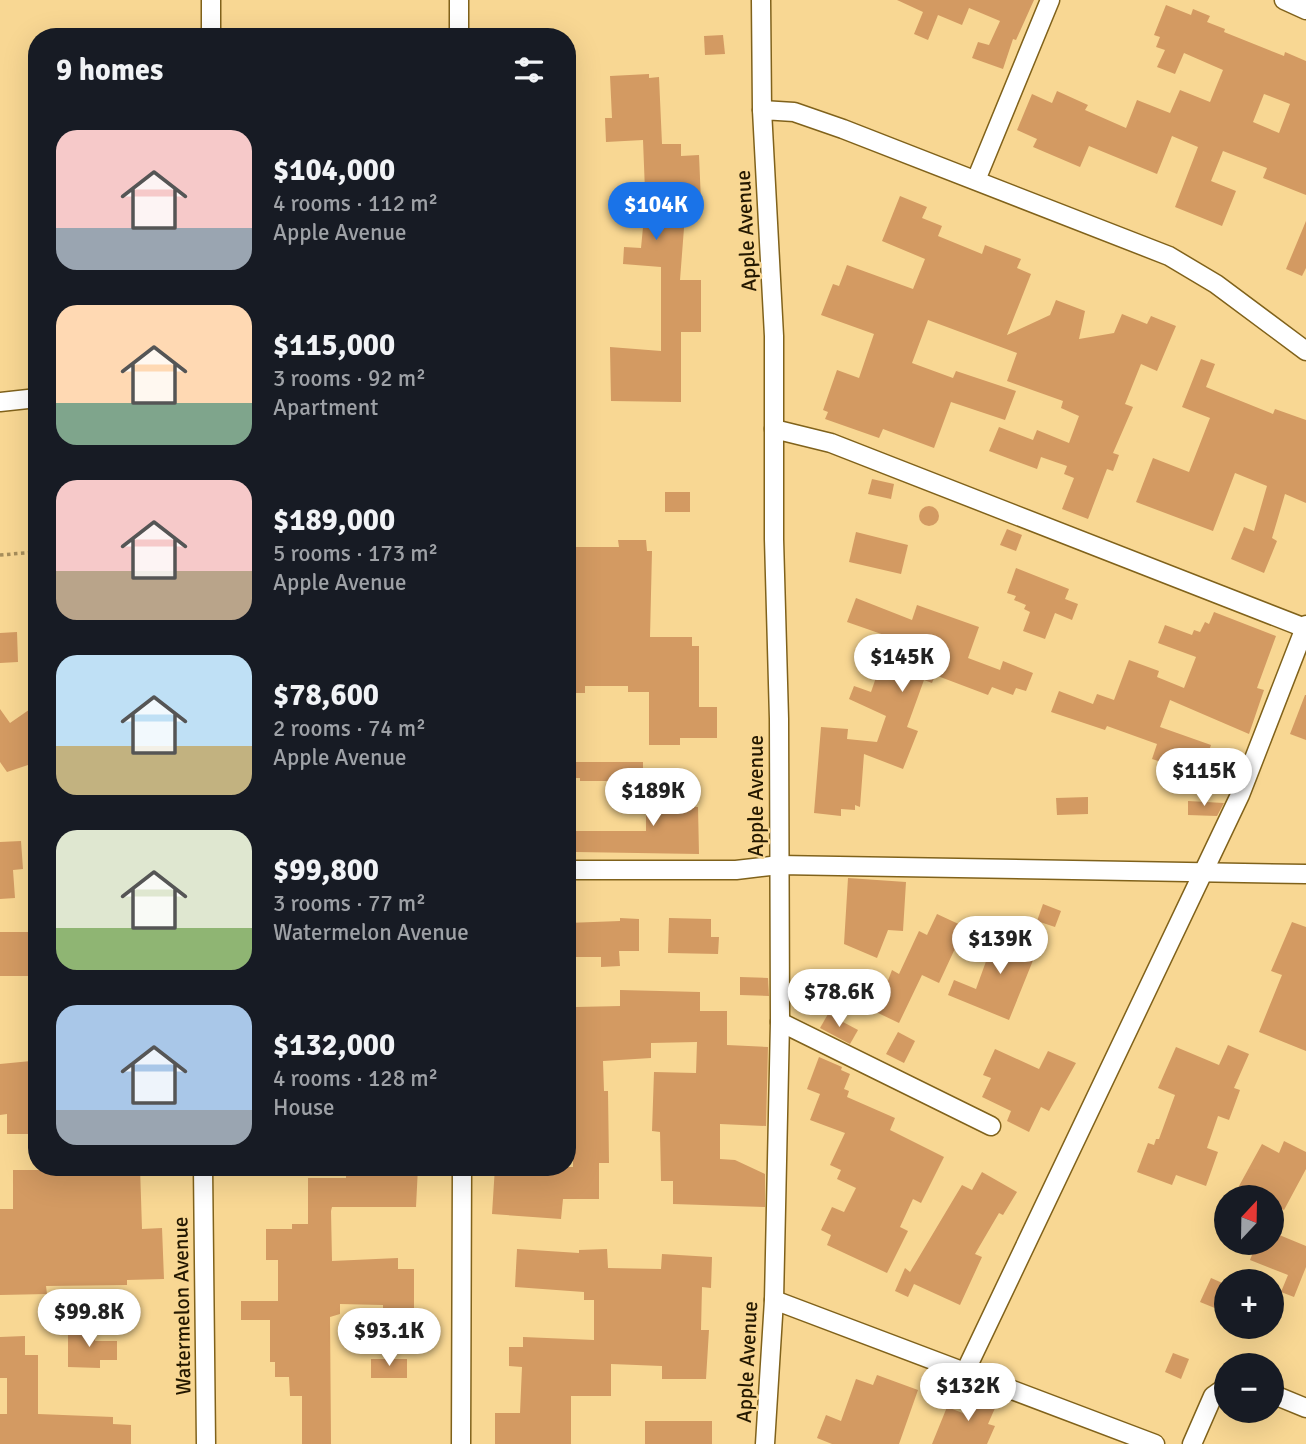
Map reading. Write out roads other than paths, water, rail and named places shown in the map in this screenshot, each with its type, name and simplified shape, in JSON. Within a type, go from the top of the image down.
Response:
[{"type":"street","points":[[211,0],[211,28]]},
{"type":"street","points":[[459,0],[459,28]]},
{"type":"street","name":"Apple Avenue","points":[[761,0],[762,110],[774,336],[780,1022],[774,1300],[765,1444]]},
{"type":"street","points":[[976,180],[1050,0]]},
{"type":"street","points":[[1284,0],[1306,10]]},
{"type":"street","points":[[762,110],[794,112],[1169,256],[1216,284],[1306,351]]},
{"type":"street","points":[[0,402],[28,399]]},
{"type":"street","points":[[774,429],[804,434],[864,456],[1305,626],[1240,795],[965,1372]]},
{"type":"street","points":[[576,870],[736,870],[779,865],[1306,874]]},
{"type":"street","points":[[780,1022],[991,1126]]},
{"type":"street","name":"Watermelon Avenue","points":[[203,1176],[206,1444]]},
{"type":"street","points":[[461,1444],[462,1176]]},
{"type":"street","points":[[774,1300],[1155,1444]]},
{"type":"street","points":[[1192,1444],[1214,1395]]},
{"type":"street","points":[[1284,1399],[1306,1408]]}]
